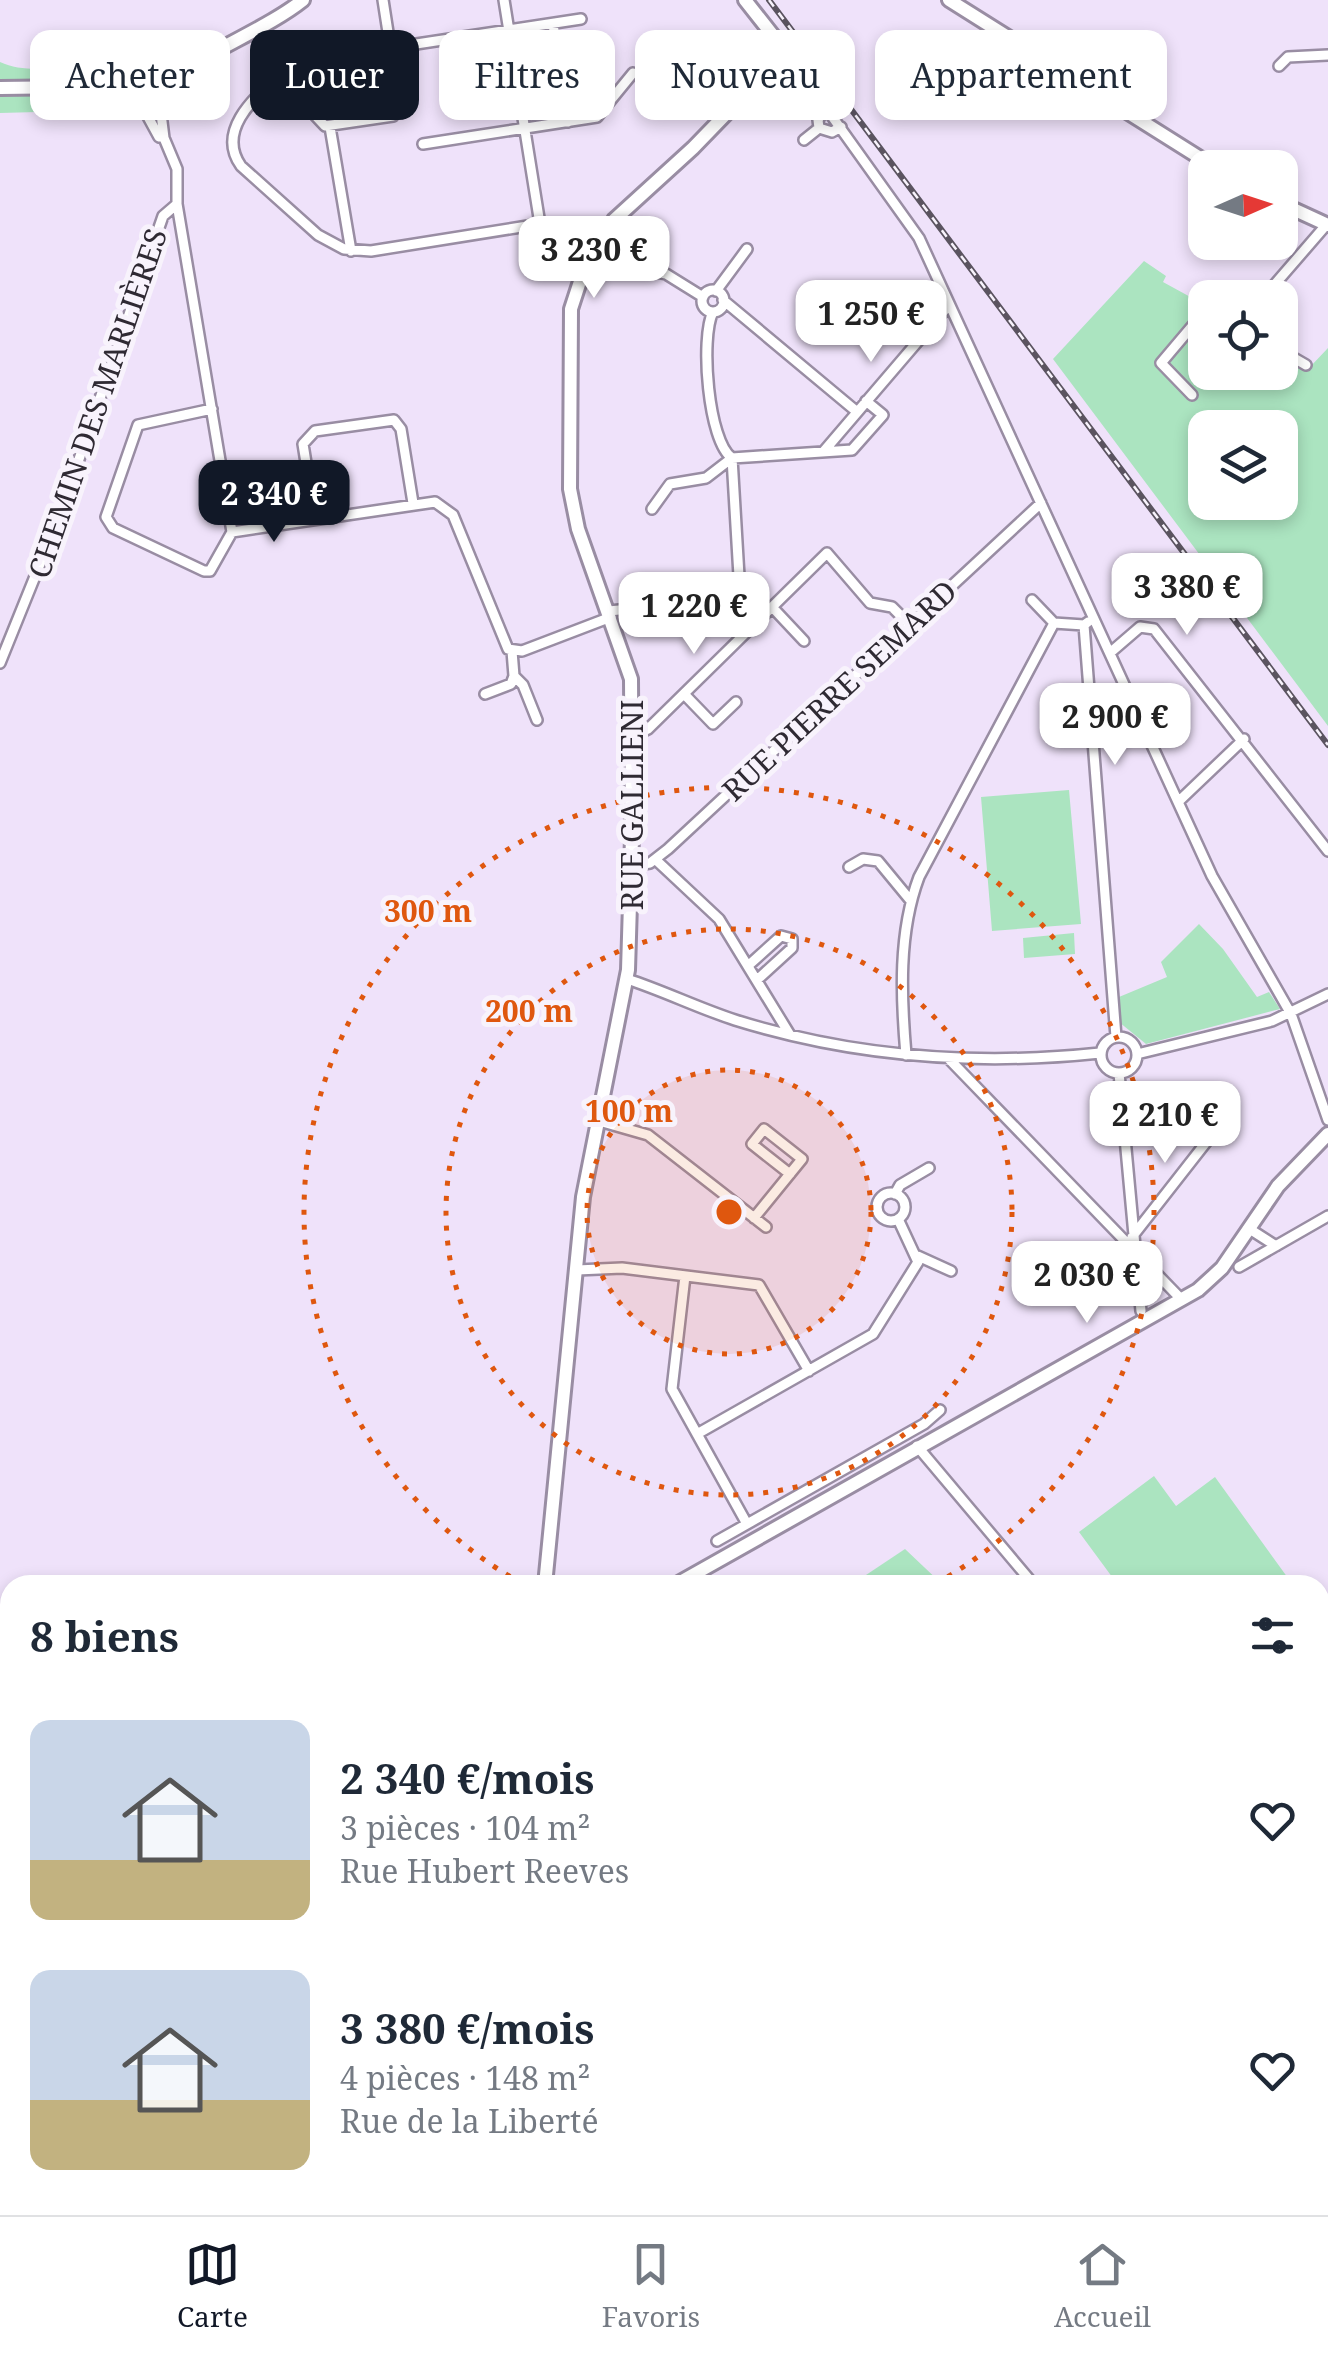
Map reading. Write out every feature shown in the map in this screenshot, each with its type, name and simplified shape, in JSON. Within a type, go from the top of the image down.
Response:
[{"type":"main road","points":[[230,46],[269,26],[303,0]]},
{"type":"main road","points":[[745,0],[769,30]]},
{"type":"main road","points":[[949,0],[1188,150]]},
{"type":"main road","points":[[0,88],[30,88]]},
{"type":"main road","name":"RUE GALLIENI","points":[[546,1575],[583,1197],[627,979],[632,866],[631,679],[578,529],[570,490],[570,318],[588,259],[601,237],[718,120]]},
{"type":"main road","points":[[1298,211],[1327,224]]},
{"type":"main road","points":[[691,1575],[1144,1316],[1182,1300],[1218,1273],[1278,1186],[1327,1138]]},
{"type":"street","points":[[382,0],[387,30]]},
{"type":"street","points":[[504,0],[509,30],[580,20]]},
{"type":"street","points":[[552,24],[568,122]]},
{"type":"street","points":[[1278,66],[1288,57],[1328,55]]},
{"type":"street","points":[[424,144],[600,116],[633,73]]},
{"type":"street","points":[[250,105],[240,115],[236,159],[318,235],[351,251],[540,224],[588,259],[666,274],[703,296],[720,295],[856,411]]},
{"type":"street","points":[[148,120],[176,169],[178,204],[212,410],[232,532],[210,571],[113,528],[106,512],[138,425],[212,410]]},
{"type":"street","points":[[165,120],[169,152]]},
{"type":"street","points":[[316,120],[330,127],[366,120]]},
{"type":"street","points":[[523,120],[540,224]]},
{"type":"street","points":[[818,120],[819,128]]},
{"type":"street","points":[[836,120],[910,223],[1190,828],[1291,1014],[1328,1120]]},
{"type":"street","points":[[330,127],[351,251]]},
{"type":"street","points":[[819,128],[832,132],[841,127]]},
{"type":"street","points":[[804,140],[819,128]]},
{"type":"street","name":"CHEMIN DES MARLIÈRES","points":[[0,663],[59,517],[164,216],[178,204]]},
{"type":"street","points":[[1279,280],[1327,224]]},
{"type":"street","points":[[601,237],[604,252],[616,264]]},
{"type":"street","points":[[703,296],[704,308],[712,312],[720,309],[720,295],[747,249]]},
{"type":"street","points":[[824,451],[949,305]]},
{"type":"street","points":[[712,312],[706,329],[714,430],[723,452],[732,458]]},
{"type":"street","points":[[1188,331],[1161,363],[1192,394]]},
{"type":"street","points":[[1298,360],[1306,365]]},
{"type":"street","points":[[652,509],[670,484],[706,478],[732,458],[852,450],[882,416],[866,401]]},
{"type":"street","points":[[316,519],[303,444],[306,436],[315,431],[394,420],[401,429],[413,503]]},
{"type":"street","points":[[512,651],[522,651],[610,614],[738,595],[742,589],[732,458]]},
{"type":"street","points":[[232,532],[413,503],[442,503],[454,515],[503,642],[512,651],[511,684],[485,694]]},
{"type":"street","name":"RUE PIERRE SEMARD","points":[[632,866],[656,860],[1041,504]]},
{"type":"street","points":[[634,736],[684,694],[827,553],[870,603],[892,607],[910,624]]},
{"type":"street","points":[[1032,600],[1054,623],[1084,625],[1094,616]]},
{"type":"street","points":[[773,608],[804,641]]},
{"type":"street","points":[[906,1055],[900,989],[912,901],[922,869],[1054,623]]},
{"type":"street","points":[[1084,625],[1116,1037]]},
{"type":"street","points":[[1111,652],[1140,626],[1152,627],[1328,850]]},
{"type":"street","points":[[514,676],[523,685],[537,720]]},
{"type":"street","points":[[684,694],[713,724],[736,702]]},
{"type":"street","points":[[1178,802],[1244,739]]},
{"type":"street","points":[[849,868],[863,859],[878,861],[912,901]]},
{"type":"street","points":[[656,860],[708,905],[750,964],[790,1035]]},
{"type":"street","points":[[750,964],[782,936],[792,938],[790,950],[758,979]]},
{"type":"street","points":[[627,979],[719,1014],[790,1035],[906,1055],[949,1059],[1100,1053]]},
{"type":"street","points":[[1137,1054],[1291,1014],[1328,994]]},
{"type":"street","points":[[1116,1037],[1130,1041],[1137,1054],[1132,1068],[1119,1073],[1105,1068],[1100,1053],[1106,1042],[1116,1037]]},
{"type":"street","points":[[949,1059],[1132,1242],[1182,1300]]},
{"type":"street","points":[[1119,1073],[1132,1242],[1144,1316]]},
{"type":"street","points":[[599,1121],[648,1136],[766,1227]]},
{"type":"street","points":[[1132,1242],[1222,1122]]},
{"type":"street","points":[[754,1218],[790,1174],[802,1159],[764,1129],[752,1144],[790,1174]]},
{"type":"street","points":[[895,1194],[900,1184],[929,1168]]},
{"type":"street","points":[[895,1194],[882,1196],[877,1208],[885,1219],[898,1218]]},
{"type":"street","points":[[895,1194],[904,1203],[898,1218],[918,1256],[950,1271]]},
{"type":"street","points":[[1239,1267],[1328,1216]]},
{"type":"street","points":[[1248,1228],[1276,1246]]},
{"type":"street","points":[[697,1434],[874,1334],[918,1256]]},
{"type":"street","points":[[578,1270],[622,1268],[760,1286],[809,1371]]},
{"type":"street","points":[[685,1276],[672,1386],[747,1524]]},
{"type":"street","points":[[716,1541],[924,1424],[940,1410]]},
{"type":"street","points":[[917,1446],[1026,1575]]},
{"type":"green space","points":[[0,62],[30,69],[30,79],[0,80]]},
{"type":"green space","points":[[30,94],[30,112],[0,113],[0,96]]},
{"type":"green space","points":[[1144,261],[1166,276],[1163,282],[1188,296],[1188,390],[1298,390],[1298,360],[1310,367],[1328,348],[1328,726],[1053,359]]},
{"type":"green space","points":[[1069,790],[1081,924],[992,931],[981,797]]},
{"type":"green space","points":[[1199,924],[1223,949],[1257,997],[1269,992],[1280,1009],[1146,1044],[1119,1022],[1119,997],[1167,977],[1161,962]]},
{"type":"green space","points":[[1074,933],[1075,954],[1024,958],[1023,938]]},
{"type":"green space","points":[[1154,1476],[1176,1506],[1215,1477],[1286,1575],[1111,1575],[1079,1532]]},
{"type":"green space","points":[[905,1549],[932,1575],[866,1575]]},
{"type":"railway","points":[[769,0],[1328,745]]}]
